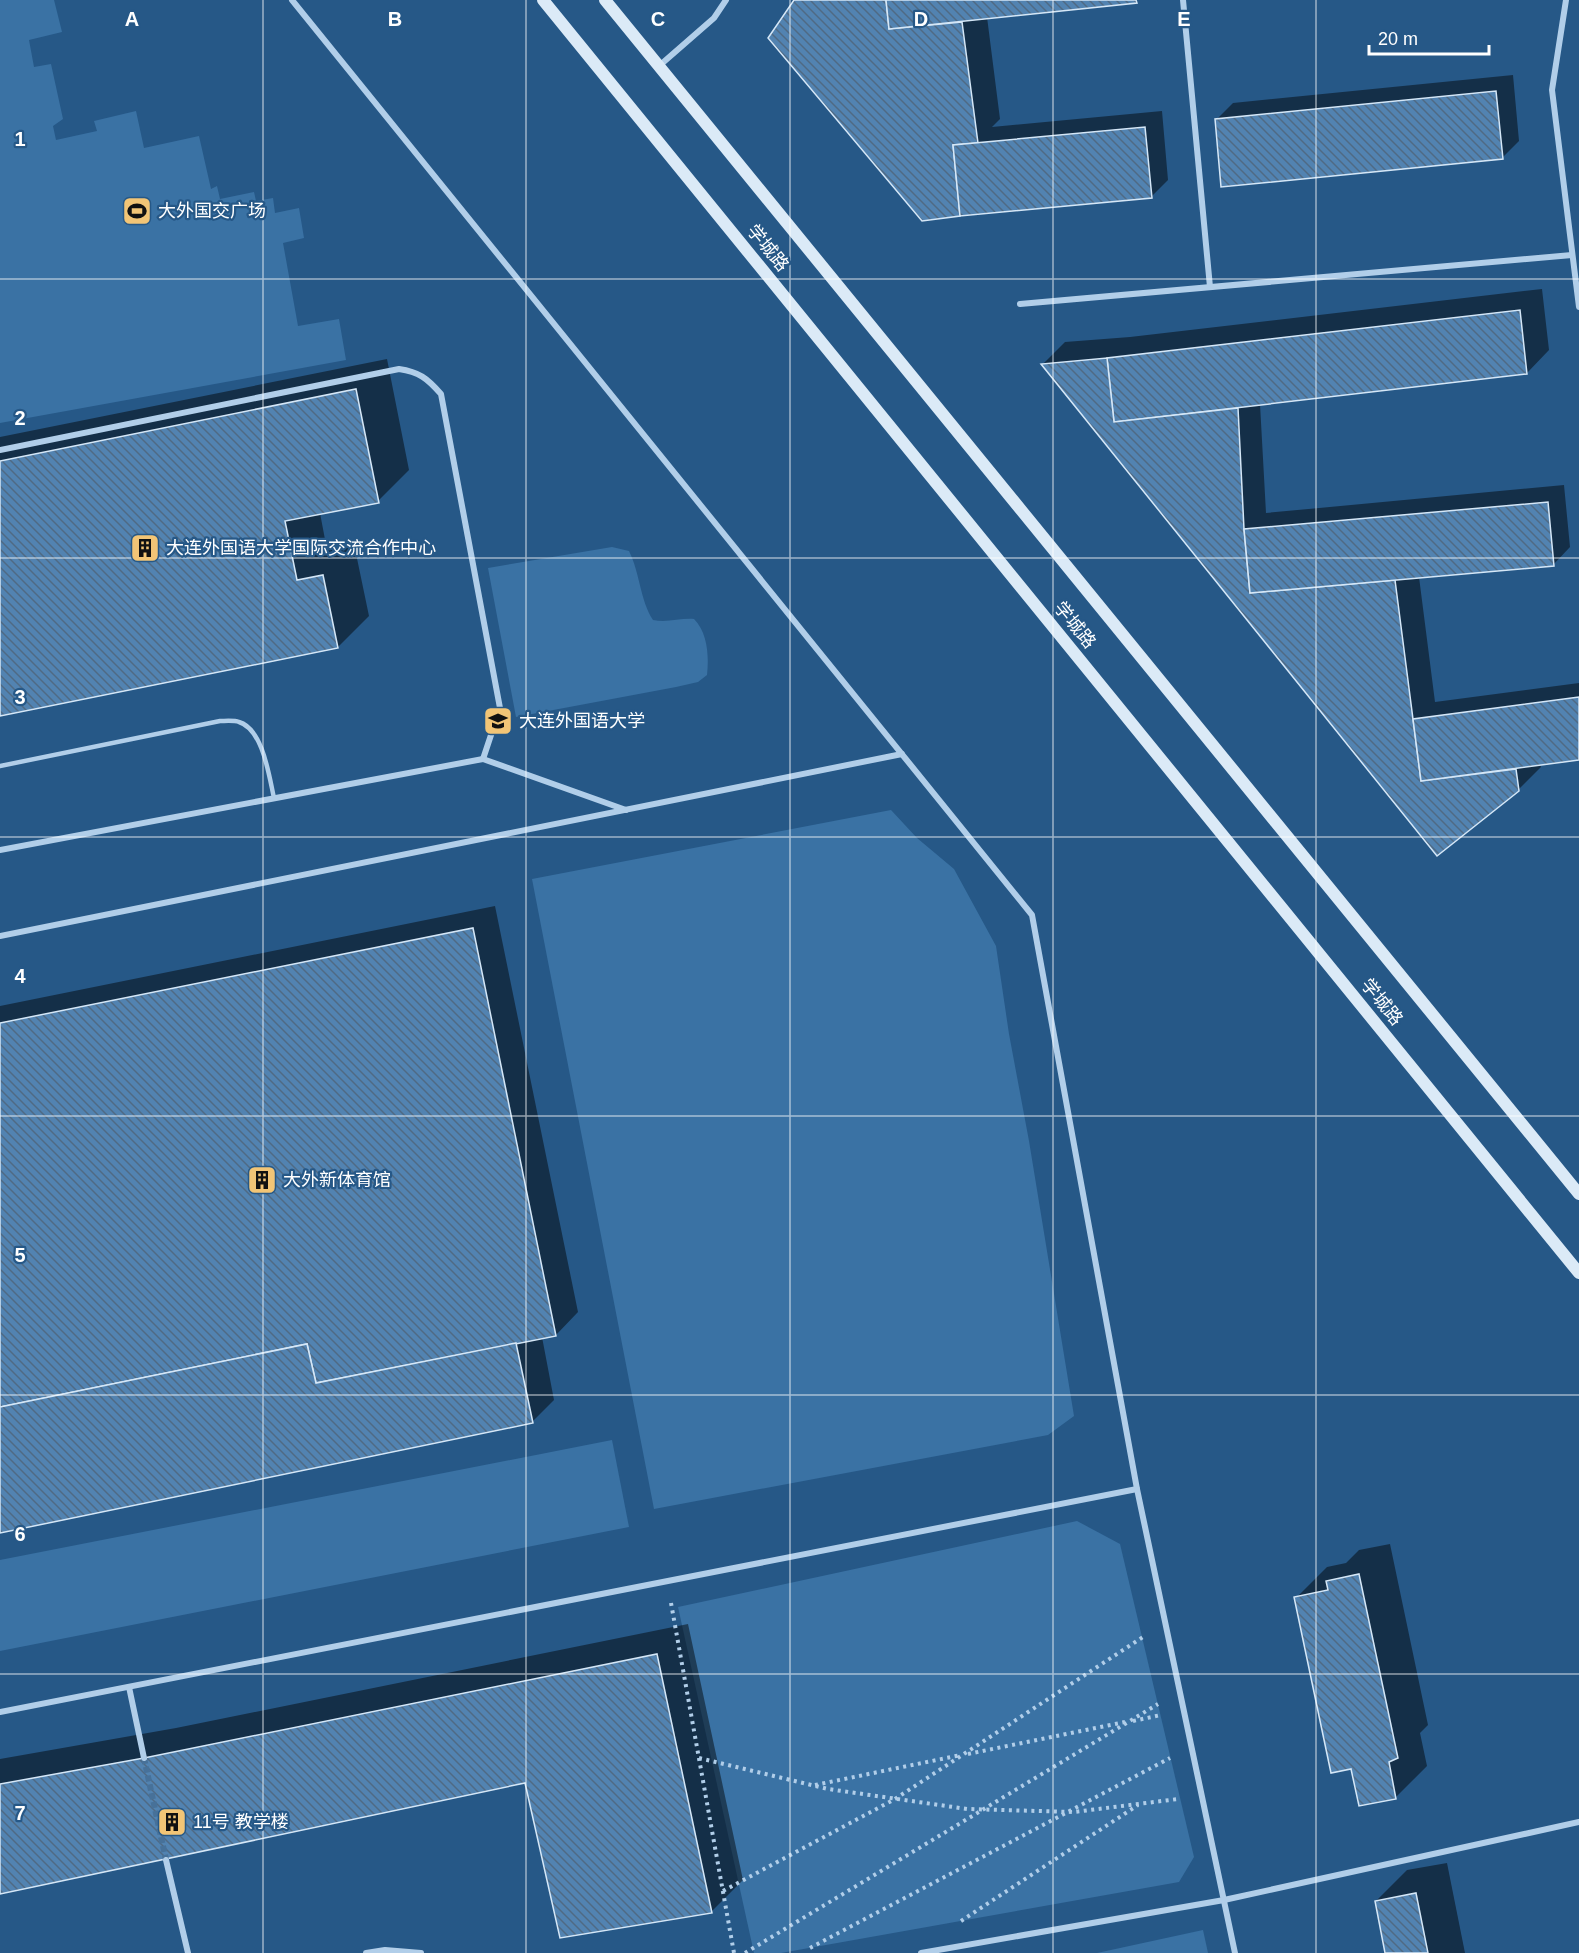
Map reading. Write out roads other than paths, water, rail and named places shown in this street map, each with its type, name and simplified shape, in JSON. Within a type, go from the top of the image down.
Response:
[{"type":"main road","name":"学城路","points":[[543,0],[1579,1272]]},
{"type":"main road","name":"学城路","points":[[605,0],[1579,1194]]},
{"type":"street","points":[[292,0],[1032,915],[1137,1489],[1235,1953]]},
{"type":"street","points":[[659,66],[714,18],[726,0]]},
{"type":"street","points":[[1183,0],[1209,287]]},
{"type":"street","points":[[1566,0],[1552,90],[1579,307]]},
{"type":"street","points":[[1020,304],[1572,255]]},
{"type":"street","points":[[0,450],[399,369],[415,372],[430,382],[441,394],[500,708],[483,759]]},
{"type":"street","points":[[0,936],[902,754]]},
{"type":"street","points":[[0,850],[483,759],[626,810]]},
{"type":"street","points":[[0,1712],[1137,1489]]},
{"type":"street","points":[[129,1687],[144,1758]]},
{"type":"street","points":[[921,1953],[1224,1900],[1579,1822]]},
{"type":"street","points":[[166,1860],[188,1953]]},
{"type":"street","points":[[366,1953],[385,1950],[421,1953]]},
{"type":"lane","points":[[0,766],[219,721],[239,722],[254,732],[266,761],[274,798]]},
{"type":"tunnel","points":[[144,1758],[166,1860]]},
{"type":"place","name":"大外国交广场","points":[[137,211]]},
{"type":"place","name":"大连外国语大学国际交流合作中心","points":[[145,548]]},
{"type":"place","name":"大连外国语大学","points":[[498,721]]},
{"type":"place","name":"大外新体育馆","points":[[262,1180]]},
{"type":"place","name":"11号 教学楼","points":[[172,1822]]}]
